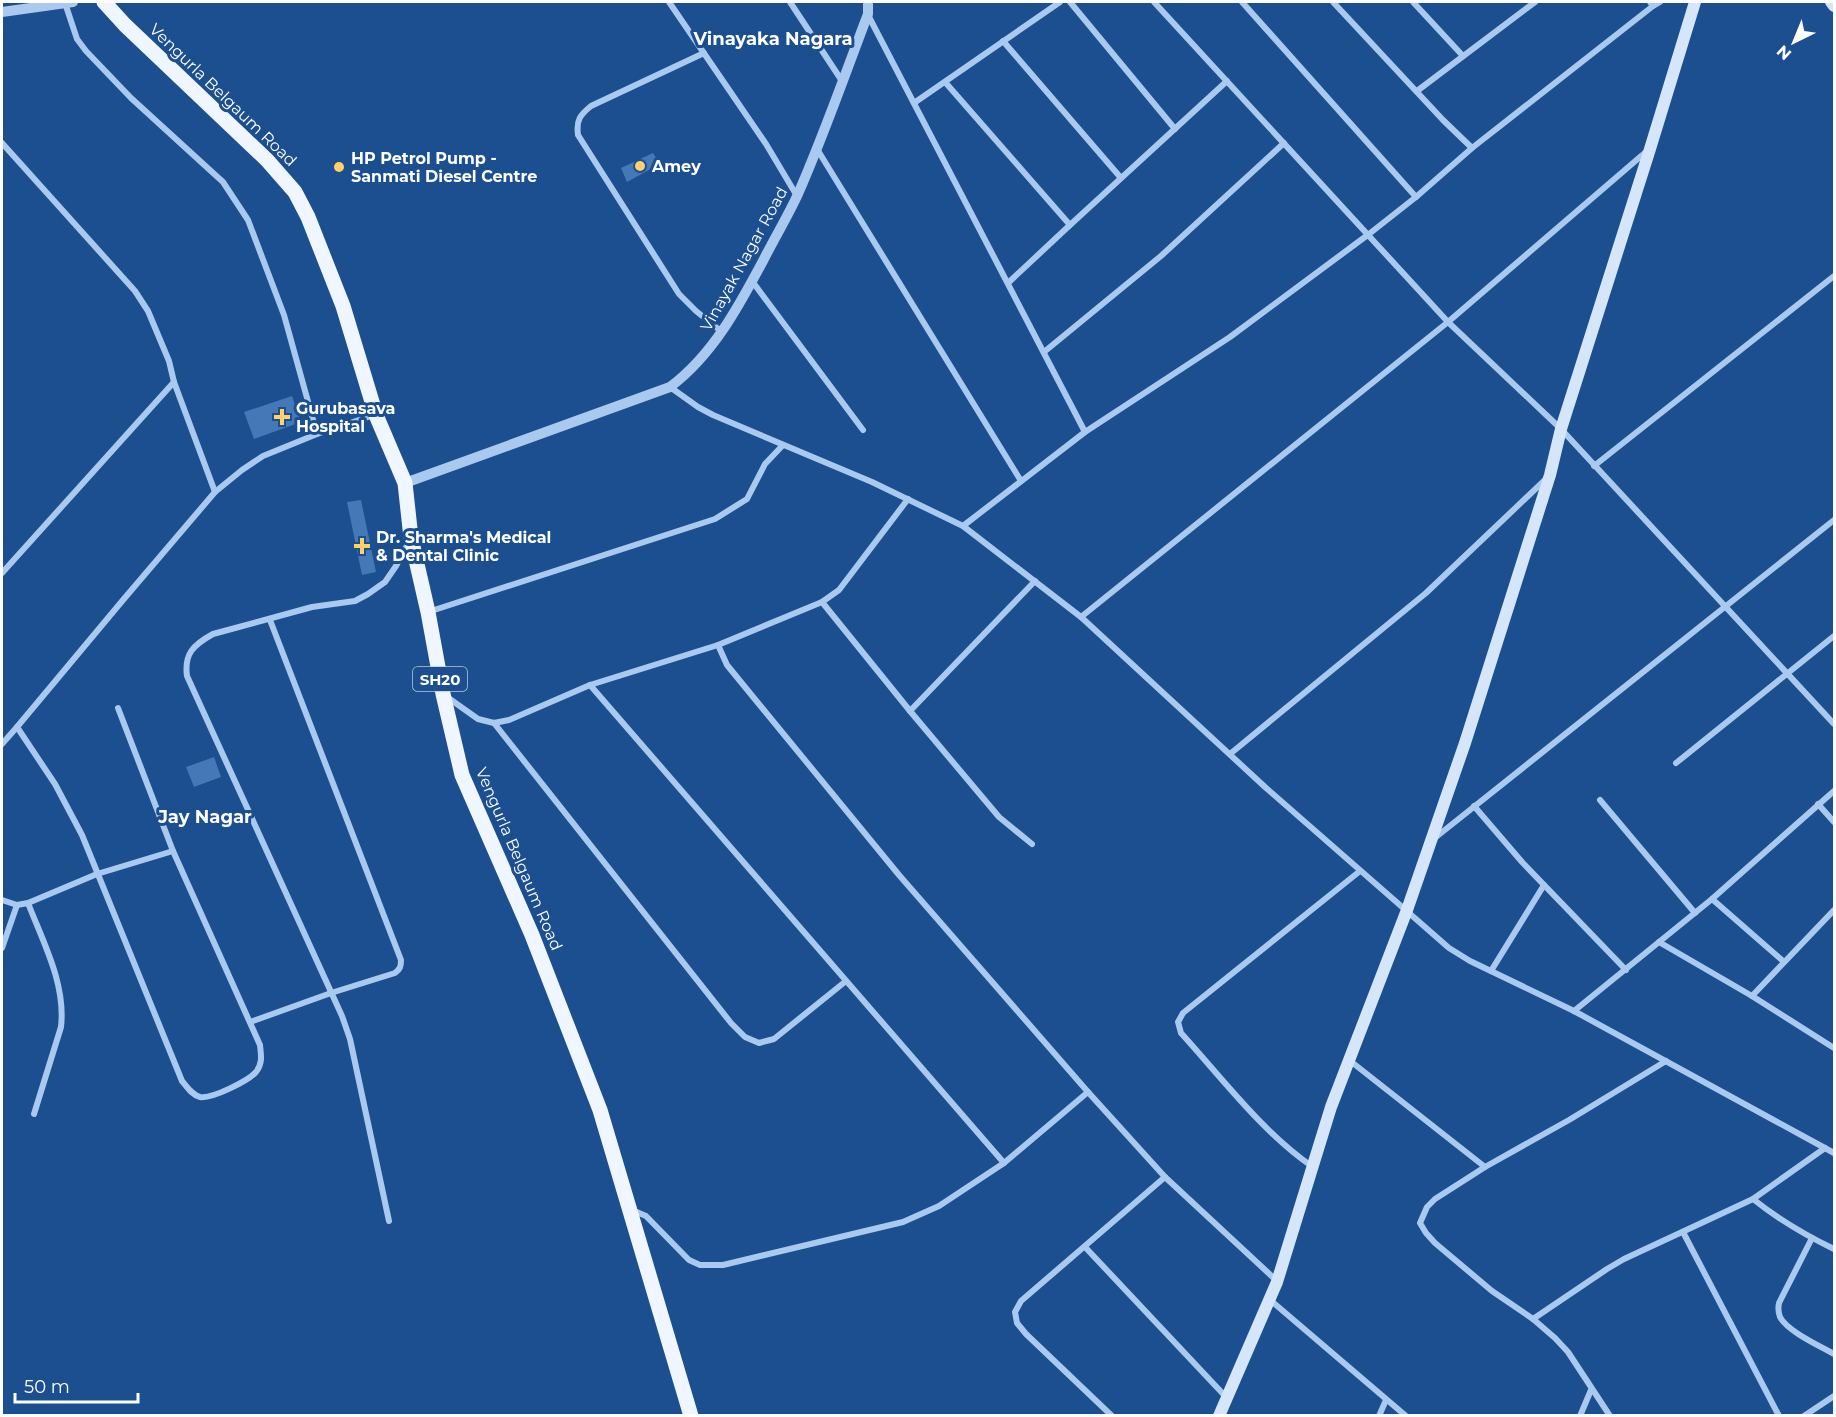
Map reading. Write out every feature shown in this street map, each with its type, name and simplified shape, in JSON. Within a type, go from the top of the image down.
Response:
[{"type":"main road","name":"Vengurla Belgaum Road","points":[[104,2],[125,25],[267,160],[295,192],[308,217],[343,306],[376,415],[405,483],[411,538],[428,612],[442,694],[462,775],[532,935],[600,1110],[692,1416]]},
{"type":"main road","points":[[1219,1416],[1277,1282],[1331,1107],[1407,910],[1465,742],[1550,475],[1561,429],[1695,2]]},
{"type":"main road","points":[[1831,2],[1834,6]]},
{"type":"street","points":[[2,12],[69,2],[72,28],[86,51],[131,98],[223,182],[248,220],[268,268],[284,315],[317,434]]},
{"type":"street","points":[[669,2],[765,144],[797,196]]},
{"type":"street","points":[[790,2],[842,82]]},
{"type":"street","name":"Vinayak Nagar Road","points":[[405,483],[670,387],[686,375],[722,332],[797,196],[868,14],[868,2]]},
{"type":"street","points":[[914,103],[1060,2]]},
{"type":"street","points":[[1070,2],[1175,129]]},
{"type":"street","points":[[1154,2],[1449,322],[1561,429],[1834,724]]},
{"type":"street","points":[[1242,2],[1416,197]]},
{"type":"street","points":[[1333,2],[1472,148]]},
{"type":"street","points":[[1413,2],[1463,56]]},
{"type":"street","points":[[1417,91],[1535,2]]},
{"type":"street","points":[[963,526],[1085,432],[1230,337],[1369,234],[1652,4],[1660,2]]},
{"type":"street","points":[[868,14],[1085,432]]},
{"type":"street","points":[[1003,41],[1121,178]]},
{"type":"street","points":[[704,53],[591,106],[576,122],[578,135],[680,294],[696,311],[722,332]]},
{"type":"street","points":[[1008,283],[1227,81]]},
{"type":"street","points":[[945,82],[1070,225]]},
{"type":"street","points":[[2,143],[135,291],[148,312],[169,362],[174,382],[216,492]]},
{"type":"street","points":[[1044,352],[1161,256],[1284,143]]},
{"type":"street","points":[[817,148],[1021,481]]},
{"type":"street","points":[[1081,617],[1449,322],[1650,149]]},
{"type":"street","points":[[1594,466],[1834,276]]},
{"type":"street","points":[[752,281],[862,430]]},
{"type":"street","points":[[2,573],[174,382]]},
{"type":"street","points":[[670,387],[713,415],[872,482],[963,526],[1081,617],[1360,871],[1449,948],[1470,961],[1574,1011],[1834,1153]]},
{"type":"street","points":[[2,744],[216,492],[263,456],[317,434],[376,415]]},
{"type":"street","points":[[428,612],[715,519],[747,499],[765,464],[783,445]]},
{"type":"street","points":[[1230,754],[1426,593],[1550,475]]},
{"type":"street","points":[[442,694],[478,719],[494,723],[509,720],[590,685],[718,645],[822,602],[839,590],[908,499]]},
{"type":"street","points":[[1431,840],[1834,520]]},
{"type":"street","points":[[389,1221],[350,1039],[187,676],[186,664],[190,652],[200,641],[213,634],[312,607],[355,601],[368,594],[385,582],[411,538]]},
{"type":"street","points":[[910,711],[1035,581]]},
{"type":"street","points":[[822,602],[999,817],[1032,844]]},
{"type":"street","points":[[250,1022],[395,973],[399,970],[401,960],[270,620]]},
{"type":"street","points":[[1676,763],[1834,636]]},
{"type":"street","points":[[718,645],[727,665],[899,875],[1088,1092],[1165,1177],[1277,1282]]},
{"type":"street","points":[[590,685],[1004,1163]]},
{"type":"street","points":[[17,727],[55,784],[82,836],[182,1081],[188,1090],[200,1097],[211,1096],[242,1082],[256,1071],[262,1060],[260,1045],[173,851],[118,708]]},
{"type":"street","points":[[494,723],[745,1037],[759,1043],[774,1039],[846,981]]},
{"type":"street","points":[[1574,1011],[1712,899],[1834,791]]},
{"type":"street","points":[[1600,800],[1695,913]]},
{"type":"street","points":[[1818,804],[1834,822]]},
{"type":"street","points":[[1474,806],[1544,885],[1626,970]]},
{"type":"street","points":[[2,900],[17,904],[28,903],[97,874],[173,851]]},
{"type":"street","points":[[1313,1167],[1297,1156],[1266,1127],[1181,1033],[1178,1022],[1183,1013],[1360,871]]},
{"type":"street","points":[[1491,971],[1544,885]]},
{"type":"street","points":[[1712,899],[1783,961]]},
{"type":"street","points":[[28,903],[56,978],[62,1013],[61,1027],[34,1114]]},
{"type":"street","points":[[2,948],[17,904]]},
{"type":"street","points":[[1752,996],[1834,910]]},
{"type":"street","points":[[1659,942],[1752,996],[1834,1048]]},
{"type":"street","points":[[1349,1060],[1485,1167]]},
{"type":"street","points":[[1610,1416],[1568,1352],[1556,1338],[1492,1291],[1435,1243],[1420,1223],[1427,1207],[1435,1199],[1485,1167],[1569,1120],[1666,1061]]},
{"type":"street","points":[[631,1210],[646,1216],[688,1260],[700,1265],[723,1265],[903,1222],[939,1206],[1004,1163],[1088,1092]]},
{"type":"street","points":[[1533,1319],[1607,1269],[1753,1199],[1825,1148]]},
{"type":"street","points":[[1108,1415],[1026,1334],[1017,1323],[1015,1312],[1021,1301],[1165,1177]]},
{"type":"street","points":[[1753,1199],[1780,1219],[1834,1249]]},
{"type":"street","points":[[1683,1232],[1779,1416]]},
{"type":"street","points":[[1812,1238],[1779,1303],[1778,1310],[1780,1318],[1788,1327],[1834,1354]]},
{"type":"street","points":[[1085,1247],[1227,1398]]},
{"type":"street","points":[[1269,1299],[1406,1416]]},
{"type":"street","points":[[1580,1416],[1592,1390]]},
{"type":"street","points":[[1804,1416],[1834,1396]]},
{"type":"street","points":[[1379,1416],[1386,1400]]},
{"type":"building","name":"Amey","points":[[653,153],[660,164],[627,182],[621,168]]},
{"type":"building","points":[[292,396],[301,422],[254,439],[244,412]]},
{"type":"building","points":[[361,500],[376,572],[362,575],[347,502]]},
{"type":"building","points":[[214,757],[221,777],[194,787],[186,767]]},
{"type":"place","name":"Amey","points":[[640,166]]},
{"type":"place","name":"HP Petrol Pump - Sanmati Diesel Centre","points":[[339,167]]},
{"type":"place","name":"Gurubasava Hospital","points":[[282,417]]},
{"type":"place","name":"Dr. Sharma's Medical & Dental Clinic","points":[[362,546]]},
{"type":"district","name":"Vinayaka Nagara","points":[[773,39]]},
{"type":"district","name":"Jay Nagar","points":[[205,817]]}]
